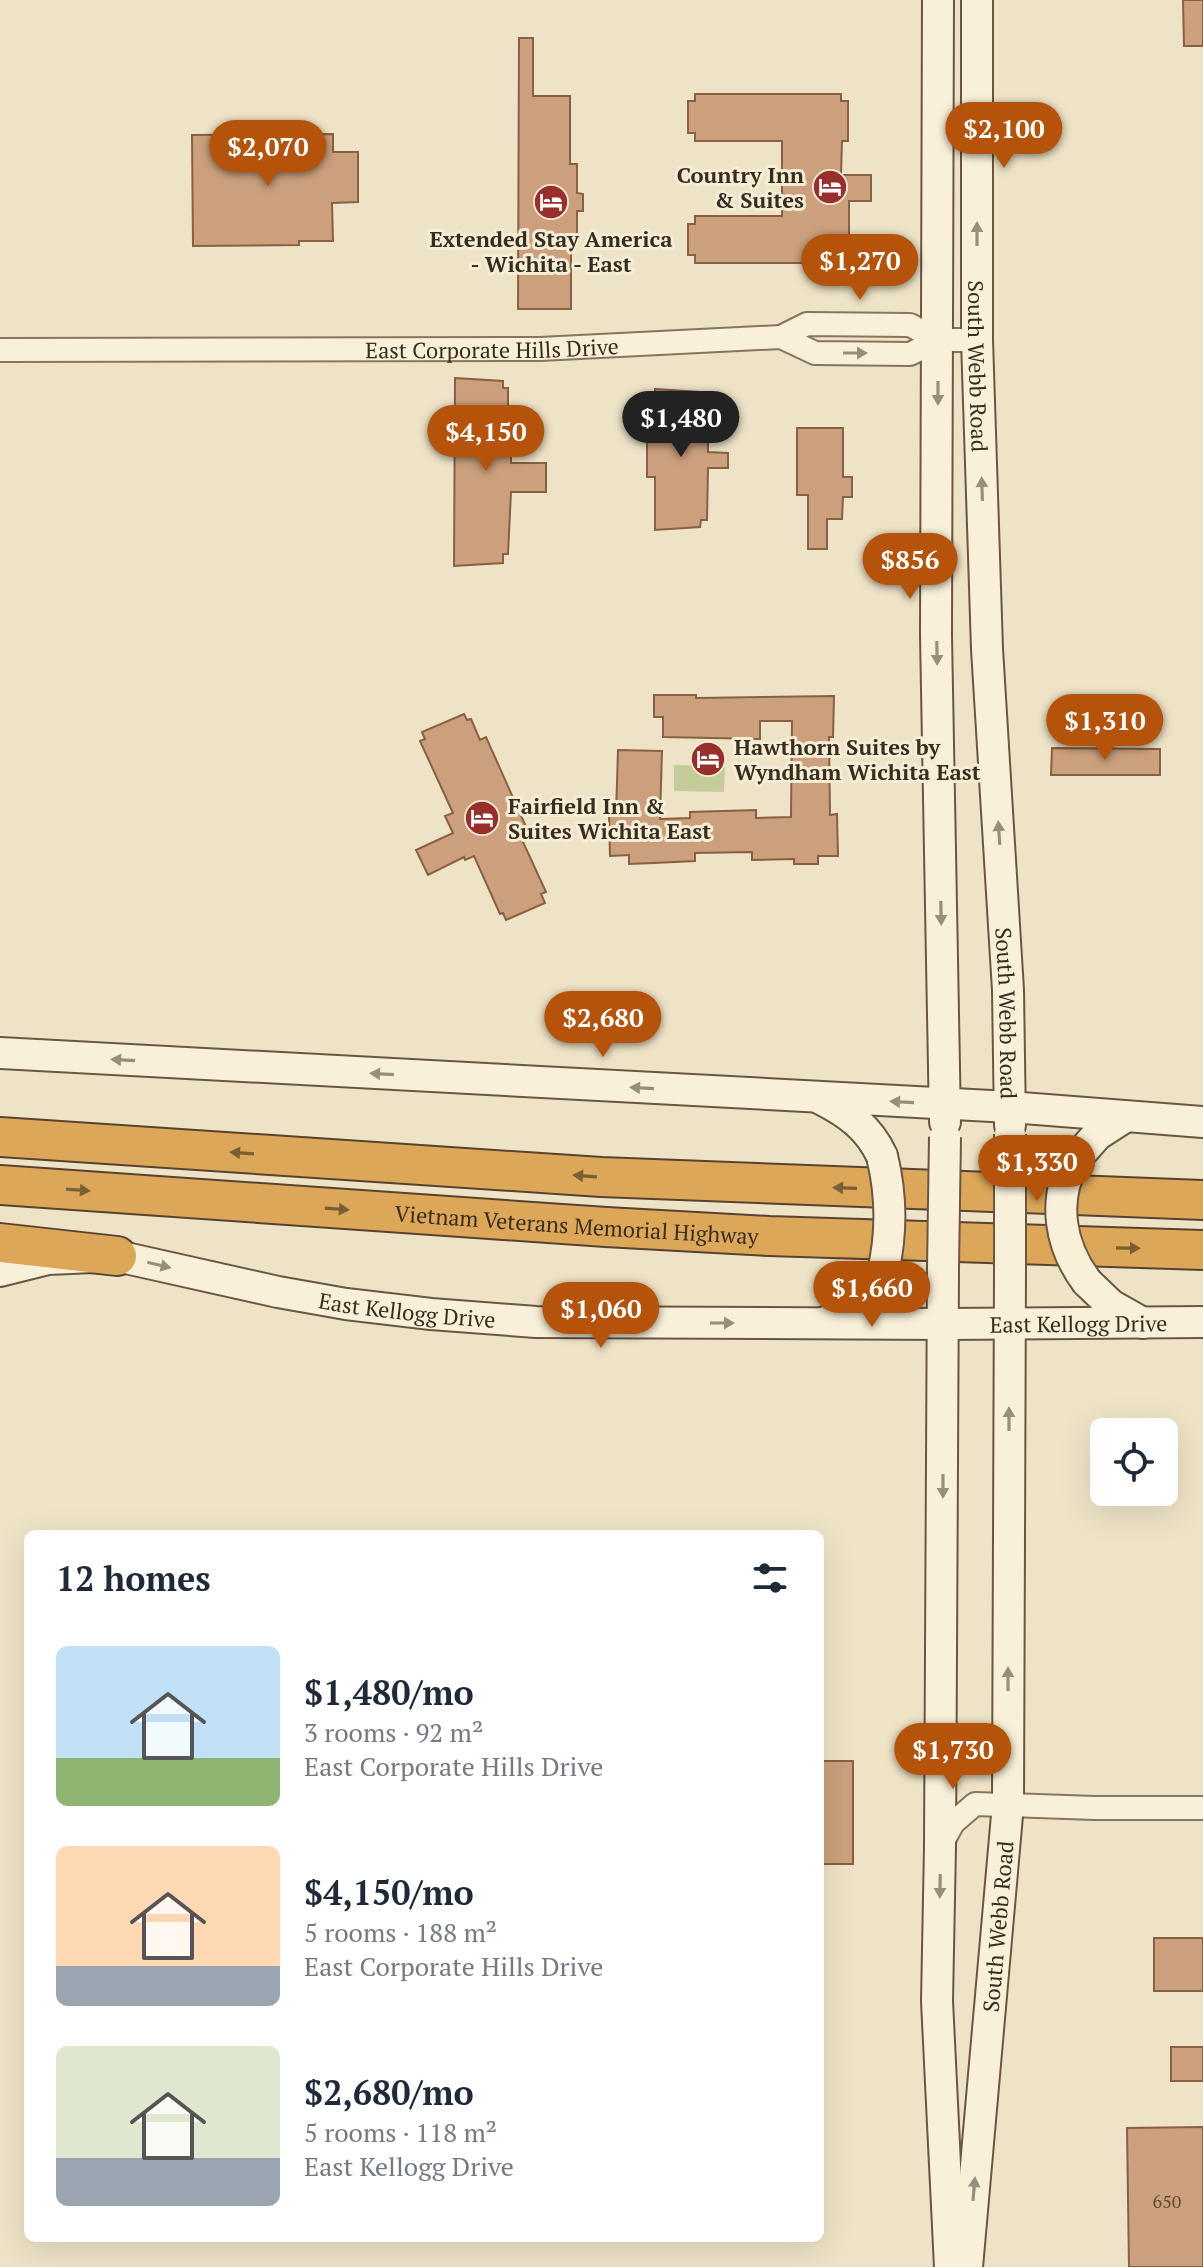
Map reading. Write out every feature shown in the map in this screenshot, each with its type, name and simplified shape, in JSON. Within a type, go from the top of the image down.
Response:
[{"type":"highway","points":[[0,1137],[601,1177],[1203,1200]]},
{"type":"highway","name":"Vietnam Veterans Memorial Highway","points":[[0,1185],[620,1228],[1203,1250]]},
{"type":"highway","points":[[0,1243],[117,1256]]},
{"type":"main road","name":"South Webb Road","points":[[938,0],[936,635],[945,1137],[937,2001],[950,2267]]},
{"type":"main road","name":"South Webb Road","points":[[967,2267],[1008,1804],[1008,990],[987,649],[977,340],[977,0]]},
{"type":"main road","points":[[0,1053],[944,1105],[1010,1121],[1125,1117],[1203,1122]]},
{"type":"main road","points":[[818,1097],[856,1120],[872,1136],[882,1156],[890,1219],[887,1259],[882,1276],[860,1304],[819,1324]]},
{"type":"main road","points":[[1125,1117],[1097,1135],[1074,1161],[1064,1179],[1061,1198],[1064,1238],[1069,1254],[1087,1282],[1111,1305],[1143,1323]]},
{"type":"main road","name":"East Kellogg Drive","points":[[0,1271],[48,1259],[117,1256],[301,1297],[431,1314],[536,1322],[1203,1322]]},
{"type":"street","name":"East Corporate Hills Drive","points":[[0,350],[540,349],[781,337],[815,353],[910,354],[938,340],[977,340]]},
{"type":"street","points":[[940,1846],[953,1823],[975,1804],[1203,1808]]},
{"type":"green space","points":[[674,765],[725,766],[724,792],[674,791]]},
{"type":"building","points":[[1183,0],[1203,0],[1203,46],[1184,46]]},
{"type":"building","name":"Extended Stay America - Wichita - East","points":[[519,38],[533,38],[533,96],[570,96],[570,164],[577,164],[577,193],[583,194],[583,211],[577,211],[577,240],[571,240],[571,309],[518,309]]},
{"type":"building","points":[[695,94],[841,94],[841,101],[848,101],[848,141],[842,141],[841,175],[871,175],[871,201],[849,201],[849,263],[695,263],[695,255],[688,255],[688,224],[695,224],[695,216],[782,216],[782,141],[695,141],[695,133],[688,133],[688,101],[695,101]]},
{"type":"building","points":[[333,134],[333,152],[358,152],[358,202],[332,203],[333,241],[299,241],[299,245],[193,246],[192,135]]},
{"type":"building","points":[[455,378],[503,381],[503,388],[508,388],[511,463],[546,463],[546,492],[511,492],[508,554],[503,554],[503,563],[454,566]]},
{"type":"building","points":[[655,389],[700,392],[700,399],[708,399],[708,452],[728,453],[728,468],[708,468],[707,520],[701,520],[700,527],[655,530],[655,477],[647,477],[647,431],[655,432]]},
{"type":"building","points":[[797,428],[843,428],[843,477],[852,477],[852,497],[843,497],[842,519],[827,519],[827,549],[808,549],[808,495],[797,495]]},
{"type":"building","points":[[654,695],[696,695],[696,698],[834,696],[833,737],[829,737],[830,815],[837,814],[838,856],[818,856],[818,864],[794,864],[794,859],[752,860],[752,852],[695,853],[695,861],[629,864],[629,855],[610,856],[609,815],[616,815],[618,750],[662,751],[660,819],[690,818],[690,812],[756,810],[756,818],[791,817],[792,721],[760,721],[760,739],[663,737],[663,717],[654,717]]},
{"type":"building","name":"Fairfield Inn & Suites Wichita East","points":[[464,714],[467,720],[471,719],[480,740],[486,737],[531,838],[523,842],[546,892],[541,894],[545,903],[506,920],[503,913],[500,914],[474,856],[465,860],[464,857],[428,875],[416,850],[453,833],[445,816],[453,813],[420,741],[425,739],[422,732]]},
{"type":"building","points":[[1052,748],[1160,749],[1160,775],[1051,775]]},
{"type":"building","points":[[824,1761],[853,1761],[853,1864],[824,1864]]},
{"type":"building","points":[[1154,1938],[1203,1938],[1203,1991],[1154,1991]]},
{"type":"building","points":[[1171,2047],[1203,2047],[1203,2081],[1171,2081]]},
{"type":"building","points":[[1203,2127],[1203,2267],[1129,2267],[1127,2128]]},
{"type":"place","name":"Country Inn & Suites","points":[[830,187]]},
{"type":"place","name":"Extended Stay America - Wichita - East","points":[[551,202]]},
{"type":"place","name":"Hawthorn Suites by Wyndham Wichita East","points":[[708,759]]},
{"type":"place","name":"Fairfield Inn & Suites Wichita East","points":[[482,818]]}]
